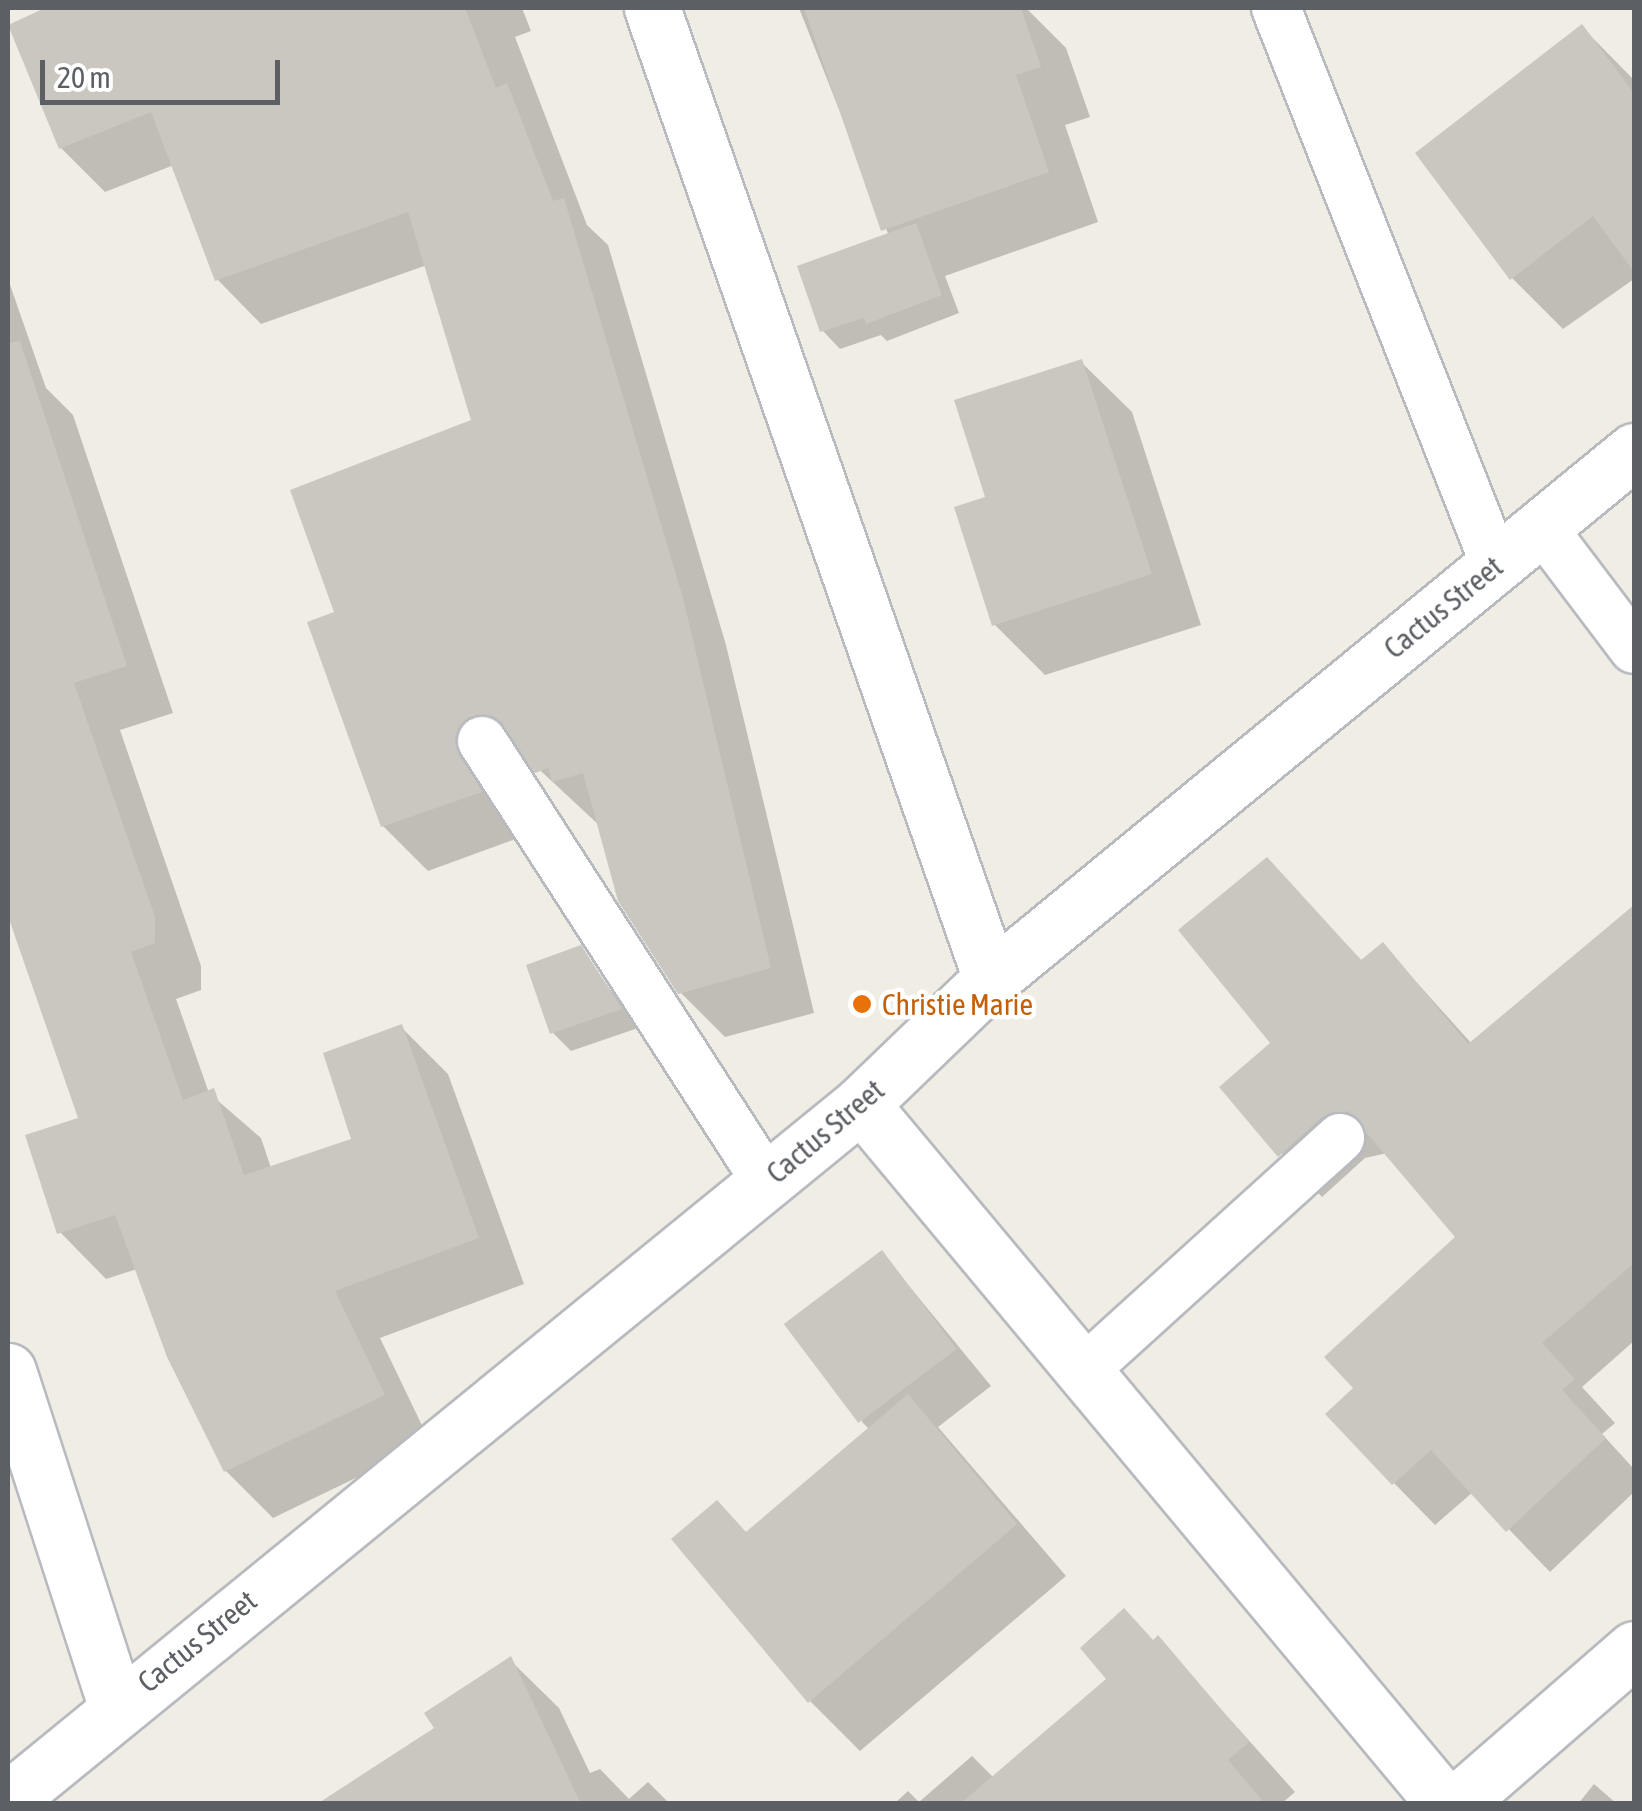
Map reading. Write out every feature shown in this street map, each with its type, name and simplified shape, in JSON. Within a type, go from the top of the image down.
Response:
[{"type":"street","points":[[652,8],[991,979]]},
{"type":"street","name":"Cactus Street","points":[[8,1800],[116,1706],[861,1104],[991,979],[1634,451]]},
{"type":"street","points":[[861,1104],[1444,1804]]},
{"type":"street","points":[[8,1371],[116,1706]]},
{"type":"street","points":[[1456,1804],[1634,1648]]},
{"type":"lane","points":[[1276,8],[1495,564]]},
{"type":"lane","points":[[1542,526],[1634,649]]},
{"type":"lane","points":[[482,742],[766,1182]]},
{"type":"lane","points":[[1084,1371],[1340,1138]]},
{"type":"building","points":[[45,8],[465,8],[496,88],[507,83],[553,201],[564,198],[683,598],[771,968],[678,994],[618,901],[583,773],[552,782],[548,768],[535,773],[494,716],[468,717],[455,741],[482,792],[381,827],[307,622],[334,612],[290,490],[471,420],[408,212],[215,281],[151,112],[59,149],[8,25]]},
{"type":"building","points":[[804,8],[1021,8],[1041,67],[1016,75],[1049,172],[881,231]]},
{"type":"building","points":[[1582,24],[1634,93],[1634,272],[1593,216],[1510,280],[1415,153]]},
{"type":"building","points":[[916,223],[942,295],[866,324],[864,318],[820,332],[797,266]]},
{"type":"building","points":[[20,341],[127,666],[74,683],[155,917],[155,943],[131,952],[183,1100],[214,1088],[244,1175],[351,1139],[323,1053],[402,1024],[479,1238],[335,1291],[385,1395],[224,1472],[167,1357],[115,1215],[57,1234],[25,1135],[78,1118],[8,916],[8,343]]},
{"type":"building","points":[[1082,359],[1152,574],[992,626],[954,507],[985,497],[954,400]]},
{"type":"building","points":[[1267,857],[1361,960],[1383,942],[1468,1044],[1634,905],[1634,1263],[1542,1343],[1575,1379],[1562,1390],[1606,1438],[1506,1532],[1431,1450],[1392,1485],[1325,1414],[1353,1388],[1324,1357],[1455,1237],[1348,1111],[1322,1117],[1278,1157],[1219,1087],[1270,1043],[1178,930]]},
{"type":"building","points":[[581,945],[622,1009],[550,1034],[526,965]]},
{"type":"building","points":[[882,1250],[957,1349],[858,1423],[784,1324]]},
{"type":"building","points":[[908,1394],[1017,1524],[808,1703],[671,1539],[717,1500],[746,1532]]},
{"type":"building","points":[[1124,1608],[1153,1640],[1158,1635],[1249,1742],[1228,1760],[1265,1804],[960,1804],[1106,1679],[1080,1648]]},
{"type":"building","points":[[511,1656],[581,1804],[317,1804],[434,1728],[424,1713]]},
{"type":"place","name":"Christie Marie","points":[[862,1004]]}]
